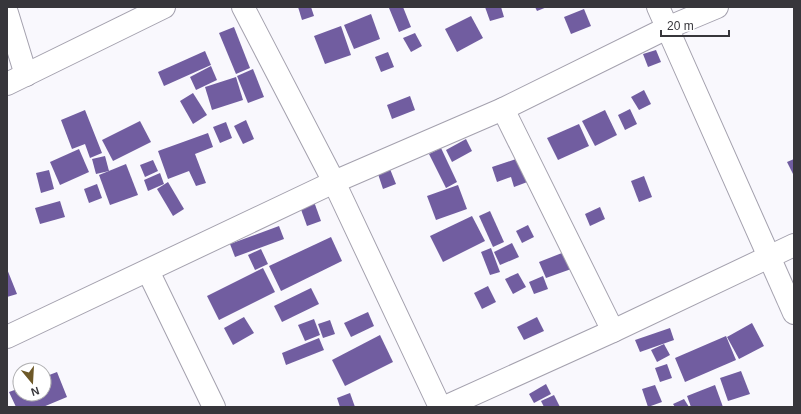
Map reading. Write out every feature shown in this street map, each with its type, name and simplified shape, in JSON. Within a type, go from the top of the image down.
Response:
[{"type":"street","points":[[7,84],[164,7]]},
{"type":"street","points":[[243,7],[334,182],[440,407]]},
{"type":"street","points":[[658,7],[794,313]]},
{"type":"street","points":[[7,337],[334,182],[503,109],[667,28],[717,7]]},
{"type":"street","points":[[7,13],[26,75]]},
{"type":"street","points":[[503,109],[613,331]]},
{"type":"street","points":[[445,407],[613,331],[794,245]]},
{"type":"street","points":[[148,271],[214,407]]},
{"type":"building","points":[[298,7],[311,7],[314,16],[302,20]]},
{"type":"building","points":[[403,7],[411,27],[399,32],[389,8]]},
{"type":"building","points":[[485,7],[501,7],[504,17],[490,21]]},
{"type":"building","points":[[535,7],[547,7],[537,11]]},
{"type":"building","points":[[584,9],[591,26],[571,34],[564,17]]},
{"type":"building","points":[[371,14],[380,39],[354,49],[344,25]]},
{"type":"building","points":[[471,16],[483,38],[457,52],[445,29]]},
{"type":"building","points":[[341,26],[351,55],[325,64],[314,36]]},
{"type":"building","points":[[234,27],[250,68],[236,74],[219,33]]},
{"type":"building","points":[[415,33],[422,46],[411,52],[403,38]]},
{"type":"building","points":[[656,50],[661,62],[648,67],[643,54]]},
{"type":"building","points":[[205,51],[211,65],[164,86],[158,72]]},
{"type":"building","points":[[388,52],[394,67],[381,72],[375,57]]},
{"type":"building","points":[[211,66],[217,80],[196,90],[190,77]]},
{"type":"building","points":[[253,69],[264,97],[248,103],[237,76]]},
{"type":"building","points":[[236,77],[243,100],[212,110],[205,87]]},
{"type":"building","points":[[644,90],[651,104],[639,110],[631,97]]},
{"type":"building","points":[[193,93],[207,115],[193,124],[180,101]]},
{"type":"building","points":[[410,96],[415,110],[392,119],[387,105]]},
{"type":"building","points":[[630,109],[637,124],[625,130],[618,115]]},
{"type":"building","points":[[85,110],[102,153],[90,158],[85,144],[72,149],[61,120]]},
{"type":"building","points":[[605,110],[617,135],[595,146],[582,121]]},
{"type":"building","points":[[246,120],[254,139],[243,144],[234,126]]},
{"type":"building","points":[[140,121],[151,142],[113,161],[102,140]]},
{"type":"building","points":[[226,122],[232,138],[220,143],[213,127]]},
{"type":"building","points":[[579,124],[589,146],[558,160],[547,138]]},
{"type":"building","points":[[208,133],[213,147],[195,154],[206,183],[196,186],[189,171],[168,179],[158,151]]},
{"type":"building","points":[[466,139],[472,151],[452,162],[446,150]]},
{"type":"building","points":[[441,148],[457,182],[446,188],[429,154]]},
{"type":"building","points":[[79,149],[89,172],[60,185],[50,162]]},
{"type":"building","points":[[105,156],[109,171],[96,174],[92,159]]},
{"type":"building","points":[[522,157],[530,181],[514,187],[511,177],[497,182],[492,167]]},
{"type":"building","points":[[794,159],[794,174],[793,174],[787,162]]},
{"type":"building","points":[[153,160],[158,171],[145,177],[140,165]]},
{"type":"building","points":[[126,164],[138,195],[110,205],[99,175]]},
{"type":"building","points":[[390,169],[396,184],[383,189],[378,174]]},
{"type":"building","points":[[49,170],[54,189],[41,193],[36,173]]},
{"type":"building","points":[[160,173],[164,184],[148,191],[144,180]]},
{"type":"building","points":[[644,176],[652,197],[639,202],[631,181]]},
{"type":"building","points":[[168,182],[184,209],[173,216],[157,189]]},
{"type":"building","points":[[97,184],[102,198],[89,203],[84,189]]},
{"type":"building","points":[[458,185],[467,209],[436,220],[427,196]]},
{"type":"building","points":[[313,199],[321,221],[307,226],[299,204]]},
{"type":"building","points":[[60,201],[65,217],[40,224],[35,208]]},
{"type":"building","points":[[600,207],[605,219],[590,226],[585,214]]},
{"type":"building","points":[[490,211],[504,242],[493,247],[479,216]]},
{"type":"building","points":[[472,216],[485,241],[443,262],[430,236]]},
{"type":"building","points":[[528,225],[534,237],[522,243],[516,231]]},
{"type":"building","points":[[279,226],[284,239],[235,257],[230,244]]},
{"type":"building","points":[[331,237],[342,261],[281,291],[269,266]]},
{"type":"building","points":[[512,243],[519,257],[500,265],[494,252]]},
{"type":"building","points":[[491,248],[500,272],[490,275],[481,252]]},
{"type":"building","points":[[261,249],[268,264],[255,270],[248,255]]},
{"type":"building","points":[[567,251],[574,268],[546,278],[539,262]]},
{"type":"building","points":[[263,268],[275,292],[219,320],[207,296]]},
{"type":"building","points":[[7,269],[17,294],[7,297]]},
{"type":"building","points":[[518,273],[526,287],[513,294],[505,279]]},
{"type":"building","points":[[543,276],[548,289],[534,294],[529,282]]},
{"type":"building","points":[[488,286],[496,302],[482,309],[474,293]]},
{"type":"building","points":[[311,288],[319,304],[282,322],[274,306]]},
{"type":"building","points":[[368,312],[374,326],[351,337],[344,323]]},
{"type":"building","points":[[244,317],[254,333],[233,345],[224,328]]},
{"type":"building","points":[[537,317],[544,331],[524,340],[517,327]]},
{"type":"building","points":[[314,319],[320,335],[305,341],[298,325]]},
{"type":"building","points":[[330,320],[335,334],[323,338],[318,324]]},
{"type":"building","points":[[752,323],[764,346],[739,359],[727,337]]},
{"type":"building","points":[[670,328],[674,340],[640,352],[635,340]]},
{"type":"building","points":[[380,335],[393,362],[345,386],[332,360]]},
{"type":"building","points":[[726,336],[736,360],[685,382],[675,358]]},
{"type":"building","points":[[319,338],[324,350],[286,365],[282,353]]},
{"type":"building","points":[[664,344],[670,355],[657,362],[651,350]]},
{"type":"building","points":[[667,364],[672,378],[660,382],[655,368]]},
{"type":"building","points":[[741,371],[750,394],[728,401],[720,378]]},
{"type":"building","points":[[57,372],[67,397],[43,407],[16,407],[14,402],[52,402],[52,374]]},
{"type":"building","points":[[546,384],[551,394],[534,403],[529,394]]},
{"type":"building","points":[[655,385],[662,402],[648,407],[642,389]]},
{"type":"building","points":[[715,385],[723,407],[691,407],[687,396]]},
{"type":"building","points":[[12,391],[12,398],[9,392]]},
{"type":"building","points":[[350,393],[355,407],[340,407],[337,398]]},
{"type":"building","points":[[554,395],[560,407],[544,407],[541,401]]},
{"type":"building","points":[[684,399],[689,407],[675,407],[673,404]]}]
